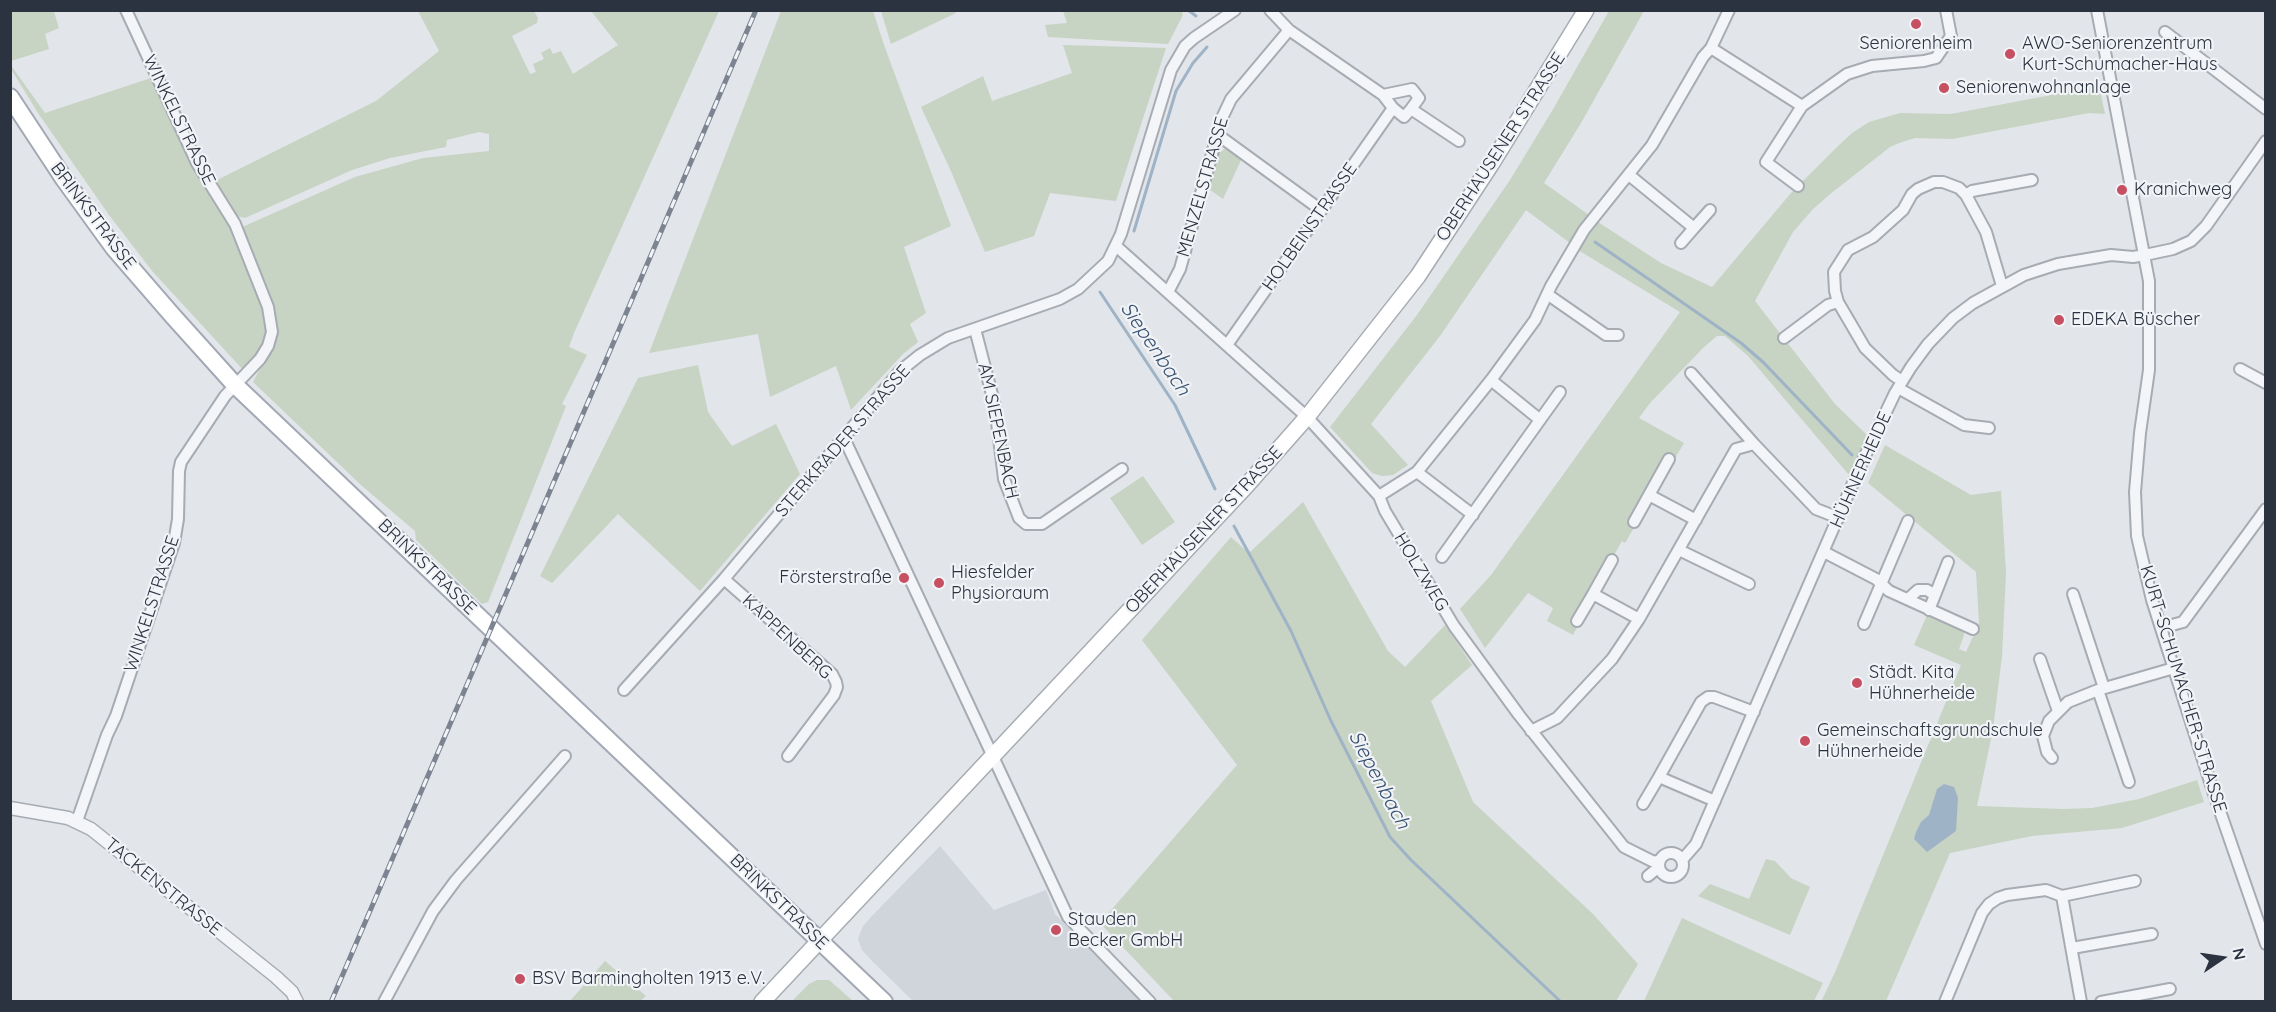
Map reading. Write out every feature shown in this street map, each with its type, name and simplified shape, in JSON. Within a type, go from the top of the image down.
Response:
[{"type":"main road","name":"OBERHAUSENER STRASSE","points":[[762,1002],[1247,485],[1307,417],[1418,276],[1492,163],[1586,10]]},
{"type":"main road","name":"BRINKSTRASSE","points":[[10,97],[64,179],[114,248],[235,385],[884,1002]]},
{"type":"street","name":"WINKELSTRASSE","points":[[77,821],[107,735],[116,716],[174,543],[178,519],[179,471],[182,462],[225,396],[254,367],[268,346],[272,332],[268,307],[235,224],[197,163],[126,10]]},
{"type":"street","name":"STERKRADER STRASSE","points":[[624,690],[724,579],[900,371],[920,355],[948,338],[1060,299],[1078,289],[1108,261],[1116,246],[1171,70],[1185,46],[1235,10]]},
{"type":"street","points":[[1270,10],[1289,30],[1383,95],[1404,117],[1419,98],[1412,89],[1383,95]]},
{"type":"street","points":[[1379,496],[1418,472],[1535,320],[1547,294],[1584,230],[1652,145],[1702,57],[1711,48],[1729,10]]},
{"type":"street","points":[[1798,186],[1766,162],[1802,106],[1847,74],[1872,66],[1936,58],[1951,36],[1946,10]]},
{"type":"street","name":"KURT-SCHUMACHER-STRASSE","points":[[2097,10],[2149,281],[2149,362],[2135,492],[2137,536],[2174,668],[2264,940]]},
{"type":"street","name":"MENZELSTRASSE","points":[[1168,292],[1180,269],[1222,118],[1231,99],[1289,30]]},
{"type":"street","points":[[2165,32],[2265,109]]},
{"type":"street","points":[[1711,48],[1802,106]]},
{"type":"street","name":"HOLBEINSTRASSE","points":[[1227,345],[1393,108]]},
{"type":"street","points":[[1411,109],[1459,141]]},
{"type":"street","points":[[1218,135],[1321,210]]},
{"type":"street","points":[[2145,255],[2173,249],[2191,242],[2206,226],[2265,141]]},
{"type":"street","points":[[1629,175],[1694,228]]},
{"type":"street","points":[[1966,195],[1972,191],[2032,180]]},
{"type":"street","points":[[1900,385],[1865,348],[1838,302],[1834,272],[1848,250],[1864,243],[1903,210],[1912,194],[1918,189],[1934,182],[1943,182],[1959,188],[1966,195],[1986,232],[2002,286]]},
{"type":"street","points":[[1681,243],[1710,210]]},
{"type":"street","name":"HOLZWEG","points":[[1116,246],[1307,417],[1379,496],[1385,511],[1454,626],[1532,730],[1624,847],[1639,860],[1659,864]]},
{"type":"street","name":"HÜHNERHEIDE","points":[[1659,864],[1663,875],[1677,876],[1683,869],[1682,860],[1696,844],[1863,460],[1900,385],[1928,344],[1953,318],[1973,303],[2024,275],[2058,264],[2111,255],[2133,257],[2145,255]]},
{"type":"street","points":[[1547,294],[1606,335],[1618,335]]},
{"type":"street","points":[[1784,338],[1828,305],[1838,302]]},
{"type":"street","name":"AM SIEPENBACH","points":[[975,329],[995,406],[1004,479],[1019,518],[1026,524],[1042,524],[1122,469]]},
{"type":"street","points":[[2240,369],[2265,383]]},
{"type":"street","points":[[1691,373],[1816,509],[1839,518]]},
{"type":"street","points":[[1491,380],[1539,419]]},
{"type":"street","name":"HÜHNERHEIDE","points":[[1900,385],[1964,425],[1989,428]]},
{"type":"street","points":[[1442,557],[1560,392]]},
{"type":"street","points":[[844,438],[1068,917],[1150,1002]]},
{"type":"street","points":[[1532,730],[1557,718],[1612,659],[1639,619],[1736,448],[1754,444]]},
{"type":"street","points":[[1634,522],[1669,459]]},
{"type":"street","points":[[1418,472],[1473,515]]},
{"type":"street","points":[[1649,495],[1696,520]]},
{"type":"street","points":[[2162,628],[2183,622],[2265,509]]},
{"type":"street","points":[[1864,624],[1908,522]]},
{"type":"street","points":[[1678,550],[1749,584]]},
{"type":"street","points":[[1824,552],[1882,584],[1889,591],[1973,629]]},
{"type":"street","points":[[1576,621],[1612,560]]},
{"type":"street","points":[[1929,610],[1948,562]]},
{"type":"street","name":"KAPPENBERG","points":[[724,579],[832,674],[836,682],[834,695],[788,756]]},
{"type":"street","points":[[1908,599],[1918,590],[1923,589],[1935,595]]},
{"type":"street","points":[[1593,594],[1639,619]]},
{"type":"street","points":[[2073,594],[2129,782]]},
{"type":"street","points":[[2040,659],[2058,711]]},
{"type":"street","points":[[2052,758],[2047,752],[2043,736],[2049,721],[2068,702],[2101,689],[2174,668]]},
{"type":"street","points":[[1643,804],[1701,702],[1708,697],[1714,697],[1754,712]]},
{"type":"street","points":[[384,1002],[428,918],[444,896],[566,756]]},
{"type":"street","points":[[1659,777],[1714,801]]},
{"type":"street","name":"TACKENSTRASSE","points":[[10,808],[77,821],[108,841],[276,977],[292,992],[297,1002]]},
{"type":"street","points":[[1648,876],[1659,864],[1661,858],[1670,853],[1679,856],[1682,860]]},
{"type":"street","points":[[1945,1002],[1982,913],[1998,898],[2046,890],[2062,896],[2135,881]]},
{"type":"street","points":[[2062,896],[2081,1002]]},
{"type":"street","points":[[2072,948],[2152,934]]},
{"type":"street","points":[[2101,1002],[2170,989]]},
{"type":"shaded area","name":"Stauden Becker GmbH","points":[[940,846],[994,910],[1046,890],[1055,914],[1142,1001],[913,1001],[862,950],[858,939],[863,926]]},
{"type":"green space","points":[[11,10],[56,11],[54,12],[59,28],[45,34],[49,49],[11,61]]},
{"type":"green space","points":[[1063,10],[1183,11],[1168,44],[1048,37],[1045,25],[1067,23]]},
{"type":"green space","points":[[418,11],[534,11],[538,18],[537,23],[512,36],[530,74],[536,72],[533,64],[544,59],[541,53],[550,48],[553,54],[561,51],[573,74],[618,45],[591,11],[719,11],[574,333],[569,347],[587,355],[562,404],[566,406],[488,602],[482,604],[416,540],[415,531],[361,485],[253,382],[275,335],[240,228],[355,177],[423,158],[489,151],[489,134],[479,132],[447,140],[446,147],[390,158],[352,170],[245,218],[236,216],[213,182],[376,101],[439,51]]},
{"type":"green space","points":[[781,11],[873,11],[951,226],[904,247],[926,313],[910,324],[918,342],[903,354],[851,410],[836,366],[770,397],[758,334],[649,353]]},
{"type":"green space","points":[[881,11],[954,11],[956,13],[891,44]]},
{"type":"green space","points":[[1609,11],[1644,11],[1581,123],[1544,183],[1589,215],[1570,243],[1526,210],[1440,336],[1371,424],[1408,465],[1393,475],[1382,476],[1372,473],[1330,427],[1417,315],[1510,180]]},
{"type":"green space","points":[[1063,45],[1166,48],[1116,201],[1050,193],[1034,236],[985,252],[921,107],[983,76],[992,101],[1072,73]]},
{"type":"green space","points":[[10,64],[45,113],[151,78],[236,234],[263,301],[268,323],[267,339],[246,373],[153,272],[109,215],[38,113]]},
{"type":"green space","points":[[2098,81],[2105,114],[2089,113],[1952,139],[1915,138],[1890,147],[1813,209],[1793,232],[1755,301],[1835,404],[1867,435],[1849,475],[1748,356],[1725,336],[1717,336],[1650,403],[1639,418],[1684,443],[1625,543],[1622,541],[1573,635],[1547,621],[1553,608],[1528,593],[1485,648],[1460,609],[1491,575],[1680,312],[1578,250],[1598,222],[1661,263],[1712,287],[1791,193],[1852,133],[1869,122],[1900,113],[1951,114],[2083,89]]},
{"type":"green space","points":[[1225,149],[1242,158],[1223,199],[1209,189],[1219,153]]},
{"type":"green space","points":[[698,365],[708,412],[732,446],[776,424],[800,474],[700,591],[618,514],[552,583],[540,576],[638,378]]},
{"type":"green space","points":[[1885,445],[1971,495],[2001,491],[2006,573],[2002,656],[1993,729],[1977,806],[2092,808],[2139,799],[2197,780],[2204,802],[2122,828],[2032,836],[1950,853],[1886,1001],[1821,1002],[1961,665],[1914,645],[1928,613],[1963,630],[1964,635],[1959,649],[1966,652],[1979,623],[1976,572],[1868,483]]},
{"type":"green space","points":[[1143,476],[1175,522],[1142,545],[1110,498]]},
{"type":"green space","points":[[1303,502],[1388,651],[1405,667],[1445,625],[1472,665],[1431,701],[1473,802],[1593,914],[1638,964],[1616,1001],[1174,1001],[1100,923],[1237,765],[1142,640],[1231,537],[1249,553]]},
{"type":"green space","points":[[1766,859],[1775,861],[1791,878],[1810,887],[1790,935],[1698,896],[1710,884],[1749,899]]},
{"type":"green space","points":[[1682,918],[1823,983],[1814,1001],[1644,1001]]},
{"type":"green space","points":[[605,961],[646,996],[640,1001],[570,1001]]},
{"type":"green space","points":[[817,980],[829,980],[853,1001],[792,1001],[809,984]]},
{"type":"water","points":[[1944,784],[1954,787],[1958,798],[1956,831],[1927,852],[1914,839],[1921,822],[1929,815],[1937,789]]},
{"type":"waterway","name":"Siepenbach","points":[[1188,10],[1196,16]]},
{"type":"waterway","name":"Siepenbach","points":[[1134,231],[1176,91],[1193,63],[1207,47]]},
{"type":"waterway","points":[[1595,242],[1741,343],[1763,362],[1852,455]]},
{"type":"waterway","name":"Siepenbach","points":[[1100,292],[1175,405],[1215,489]]},
{"type":"waterway","name":"Siepenbach","points":[[1234,526],[1291,631],[1331,721],[1390,837],[1411,860],[1561,1002]]},
{"type":"railway","points":[[331,1002],[756,10]]},
{"type":"place","name":"Seniorenheim","points":[[1916,24]]},
{"type":"place","name":"AWO-Seniorenzentrum Kurt-Schumacher-Haus","points":[[2010,54]]},
{"type":"place","name":"Seniorenwohnanlage","points":[[1944,88]]},
{"type":"place","name":"Kranichweg","points":[[2122,190]]},
{"type":"place","name":"EDEKA Büscher","points":[[2059,320]]},
{"type":"place","name":"Försterstraße","points":[[904,578]]},
{"type":"place","name":"Hiesfelder Physioraum","points":[[939,583]]},
{"type":"place","name":"Städt. Kita Hühnerheide","points":[[1857,683]]},
{"type":"place","name":"Gemeinschaftsgrundschule Hühnerheide","points":[[1805,741]]},
{"type":"place","name":"Stauden Becker GmbH","points":[[1056,930]]},
{"type":"place","name":"BSV Barmingholten 1913 e.V.","points":[[520,979]]}]
